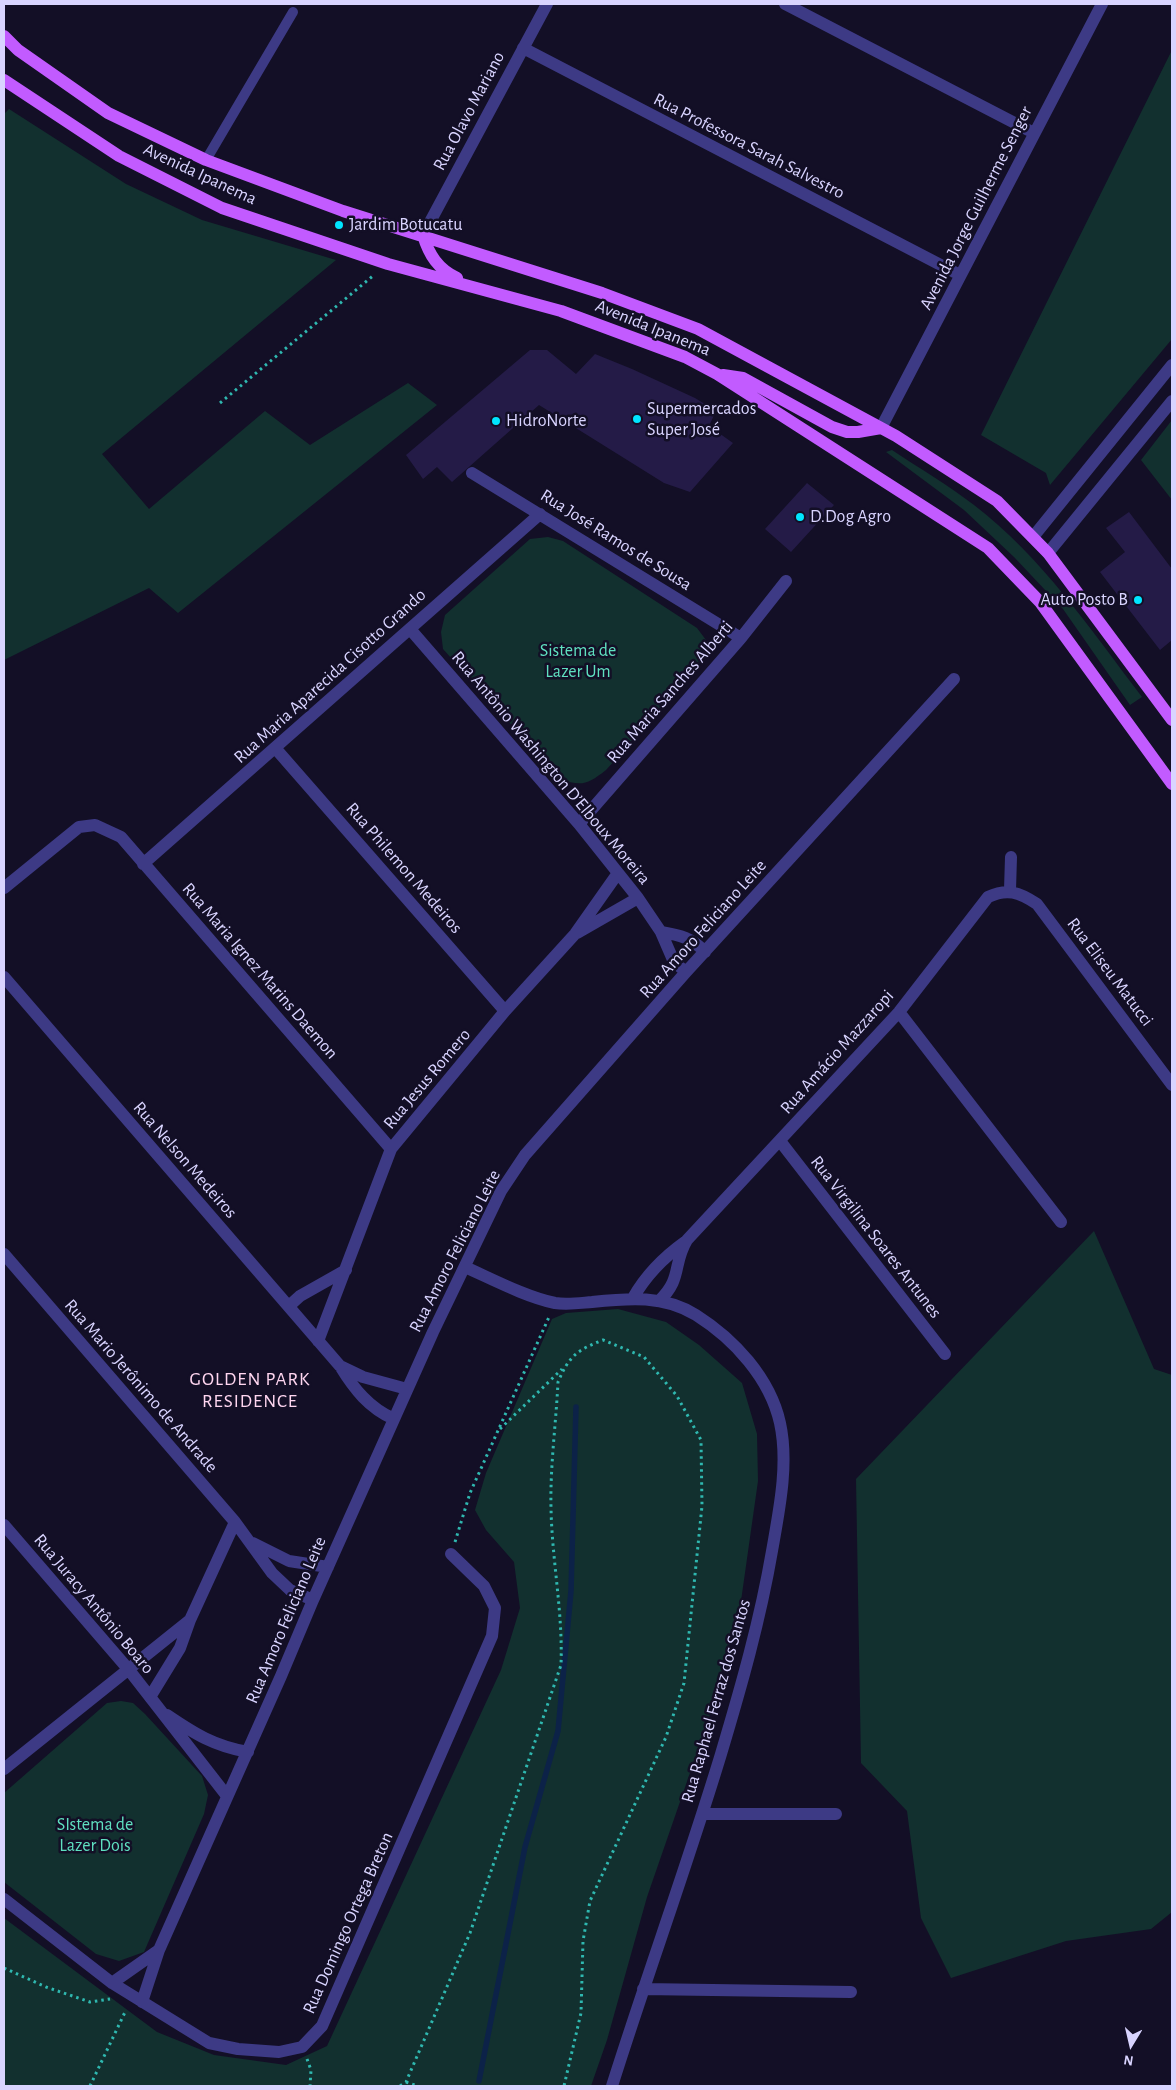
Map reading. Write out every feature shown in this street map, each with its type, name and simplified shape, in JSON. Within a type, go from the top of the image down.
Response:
[{"type":"main road","name":"Avenida Ipanema","points":[[4,36],[18,50],[108,113],[206,160],[343,211],[602,293],[698,329],[881,428],[997,500],[1048,553],[1172,720]]},
{"type":"main road","name":"Avenida Ipanema","points":[[4,80],[119,156],[222,208],[388,264],[561,311],[684,357],[717,374],[988,548],[1040,602],[1172,784]]},
{"type":"main road","points":[[424,236],[429,254],[437,264],[450,275],[480,290]]},
{"type":"main road","points":[[717,374],[743,378],[832,427],[847,432],[881,428]]},
{"type":"street","name":"Rua Olavo Mariano","points":[[424,236],[547,4]]},
{"type":"street","points":[[785,4],[1034,133]]},
{"type":"street","name":"Avenida Jorge Guilherme Senger","points":[[881,428],[1102,4]]},
{"type":"street","name":"Rua Professora Sarah Salvestro","points":[[523,48],[960,275]]},
{"type":"street","points":[[1033,538],[1172,365]]},
{"type":"street","points":[[1048,553],[1172,401]]},
{"type":"street","name":"Rua José Ramos de Sousa","points":[[472,473],[741,638]]},
{"type":"street","name":"Rua Maria Aparecida Cisotto Grando","points":[[143,864],[540,514]]},
{"type":"street","name":"Rua Maria Sanches Alberti","points":[[579,824],[741,638],[786,581]]},
{"type":"street","name":"Rua Antônio Washington D’Elboux Moreira","points":[[410,629],[579,824],[638,898],[661,932],[674,962],[686,972]]},
{"type":"street","name":"Rua Amoro Feliciano Leite","points":[[137,1999],[248,1752],[312,1600],[407,1389],[501,1191],[525,1156],[686,972],[954,678]]},
{"type":"street","name":"Rua Philemon Medeiros","points":[[276,748],[505,1011]]},
{"type":"street","name":"Rua Maria Ignez Marins Daemon","points":[[4,888],[69,833],[79,827],[95,825],[121,837],[392,1149]]},
{"type":"street","points":[[1010,890],[1011,857]]},
{"type":"street","name":"Rua Jesus Romero","points":[[318,1341],[392,1149],[505,1011],[575,934],[618,873]]},
{"type":"street","name":"Rua Amácio Mazzaropi","points":[[633,1298],[642,1284],[667,1255],[687,1240],[899,1012],[988,897],[998,892],[1010,890]]},
{"type":"street","name":"Rua Eliseu Matucci","points":[[1010,890],[1024,895],[1037,904],[1172,1085]]},
{"type":"street","name":"Rua Jesus Romero","points":[[575,934],[638,898]]},
{"type":"street","points":[[661,932],[682,935],[695,941],[705,952]]},
{"type":"street","name":"Rua Nelson Medeiros","points":[[4,976],[340,1366],[352,1386],[366,1402],[380,1413],[394,1419]]},
{"type":"street","points":[[899,1012],[1061,1222]]},
{"type":"street","name":"Rua Virgilina Soares Antunes","points":[[780,1141],[945,1354]]},
{"type":"street","name":"Rua Amácio Mazzaropi","points":[[659,1301],[672,1287],[682,1248],[687,1240]]},
{"type":"street","name":"Rua Mario Jerônimo de Andrade","points":[[4,1254],[235,1522],[272,1573],[290,1590],[312,1600]]},
{"type":"street","name":"Rua Raphael Ferraz dos Santos","points":[[465,1267],[555,1302],[572,1304],[633,1298],[669,1302],[694,1314],[729,1339],[751,1364],[763,1384],[780,1423],[782,1455],[779,1509],[751,1654],[702,1814],[612,2086]]},
{"type":"street","points":[[289,1306],[300,1296],[346,1270]]},
{"type":"street","points":[[672,1287],[678,1301],[694,1314]]},
{"type":"street","name":"Rua Nelson Medeiros","points":[[340,1366],[362,1377],[407,1389]]},
{"type":"street","points":[[153,1702],[180,1648],[190,1620],[235,1522]]},
{"type":"street","name":"Rua Juracy Antônio Boaro","points":[[4,1525],[129,1670],[227,1796]]},
{"type":"street","name":"Rua Mario Jerônimo de Andrade","points":[[251,1542],[289,1561],[328,1567]]},
{"type":"street","name":"Rua Domingo Ortega Breton","points":[[302,2047],[322,2026],[492,1636],[495,1608],[484,1586],[451,1554]]},
{"type":"street","points":[[4,1769],[190,1620]]},
{"type":"street","name":"Rua Juracy Antônio Boaro","points":[[153,1702],[198,1735],[223,1748],[248,1752]]},
{"type":"street","points":[[702,1814],[836,1814]]},
{"type":"street","points":[[4,1899],[112,1983],[209,2043],[238,2049],[279,2052],[302,2047]]},
{"type":"street","points":[[112,1983],[159,1950]]},
{"type":"street","points":[[643,1989],[851,1992]]},
{"type":"lane","points":[[206,160],[293,12]]},
{"type":"path","points":[[220,403],[388,264]]},
{"type":"path","points":[[451,1554],[470,1493],[555,1302]]},
{"type":"path","points":[[498,1430],[581,1349],[603,1340],[644,1357],[677,1396],[701,1440],[702,1506],[684,1683],[666,1737],[590,1901],[584,1941],[581,2014],[564,2086]]},
{"type":"path","points":[[400,2086],[406,2082],[470,1933],[562,1665],[562,1631],[551,1508],[558,1382],[564,1367]]},
{"type":"path","points":[[4,1968],[46,1987],[90,2002],[137,1999]]},
{"type":"path","points":[[90,2086],[137,1999]]},
{"type":"path","points":[[302,2047],[311,2070],[310,2086]]},
{"type":"path","points":[[406,2082],[418,2086]]},
{"type":"green space","points":[[1172,50],[1172,339],[1050,485],[1046,473],[981,435]]},
{"type":"green space","points":[[9,109],[126,184],[202,220],[336,260],[102,454],[149,509],[265,411],[310,445],[408,383],[437,405],[178,613],[149,588],[4,660],[4,114]]},
{"type":"green space","points":[[1172,420],[1172,500],[1141,460]]},
{"type":"green space","points":[[892,450],[974,505],[999,525],[1044,571],[1064,595],[1142,697],[1130,705],[1063,609],[1014,557],[964,510],[886,452]]},
{"type":"green space","name":"Sistema de Lazer Um","points":[[548,537],[563,541],[697,628],[706,640],[704,655],[699,668],[606,770],[584,783],[574,783],[560,779],[443,649],[441,632],[445,615],[530,539]]},
{"type":"green space","points":[[1094,1231],[1154,1369],[1172,1375],[1172,1912],[1151,1929],[1066,1941],[951,1978],[921,1918],[907,1811],[861,1763],[856,1479]]},
{"type":"green space","points":[[618,1309],[666,1322],[699,1345],[742,1383],[757,1434],[758,1481],[741,1601],[709,1718],[647,1897],[607,2040],[591,2086],[4,2086],[4,1918],[157,2032],[214,2055],[286,2065],[327,2046],[501,1670],[520,1608],[514,1562],[486,1530],[475,1510],[486,1473],[552,1319],[566,1313]]},
{"type":"green space","name":"SIstema de Lazer Dois","points":[[121,1701],[133,1703],[145,1714],[202,1776],[208,1795],[204,1814],[144,1952],[119,1961],[96,1954],[4,1882],[4,1793],[107,1703]]},
{"type":"building","name":"Supermercados Super José","points":[[530,350],[547,350],[576,374],[595,354],[632,369],[695,398],[716,411],[709,426],[733,443],[690,492],[664,483],[539,405],[452,482],[437,467],[423,479],[406,455]]},
{"type":"building","name":"D.Dog Agro","points":[[807,483],[834,505],[791,552],[765,529]]},
{"type":"building","points":[[1129,512],[1172,569],[1172,640],[1160,650],[1100,572],[1125,552],[1106,528]]},
{"type":"waterway","points":[[479,2081],[525,1847],[558,1731],[571,1591],[576,1407]]},
{"type":"place","name":"Jardim Botucatu","points":[[339,225]]},
{"type":"place","name":"Supermercados Super José","points":[[637,419]]},
{"type":"place","name":"HidroNorte","points":[[496,421]]},
{"type":"place","name":"D.Dog Agro","points":[[800,517]]},
{"type":"place","name":"Auto Posto B","points":[[1138,600]]},
{"type":"district","name":"GOLDEN PARK RESIDENCE","points":[[250,1390]]}]
